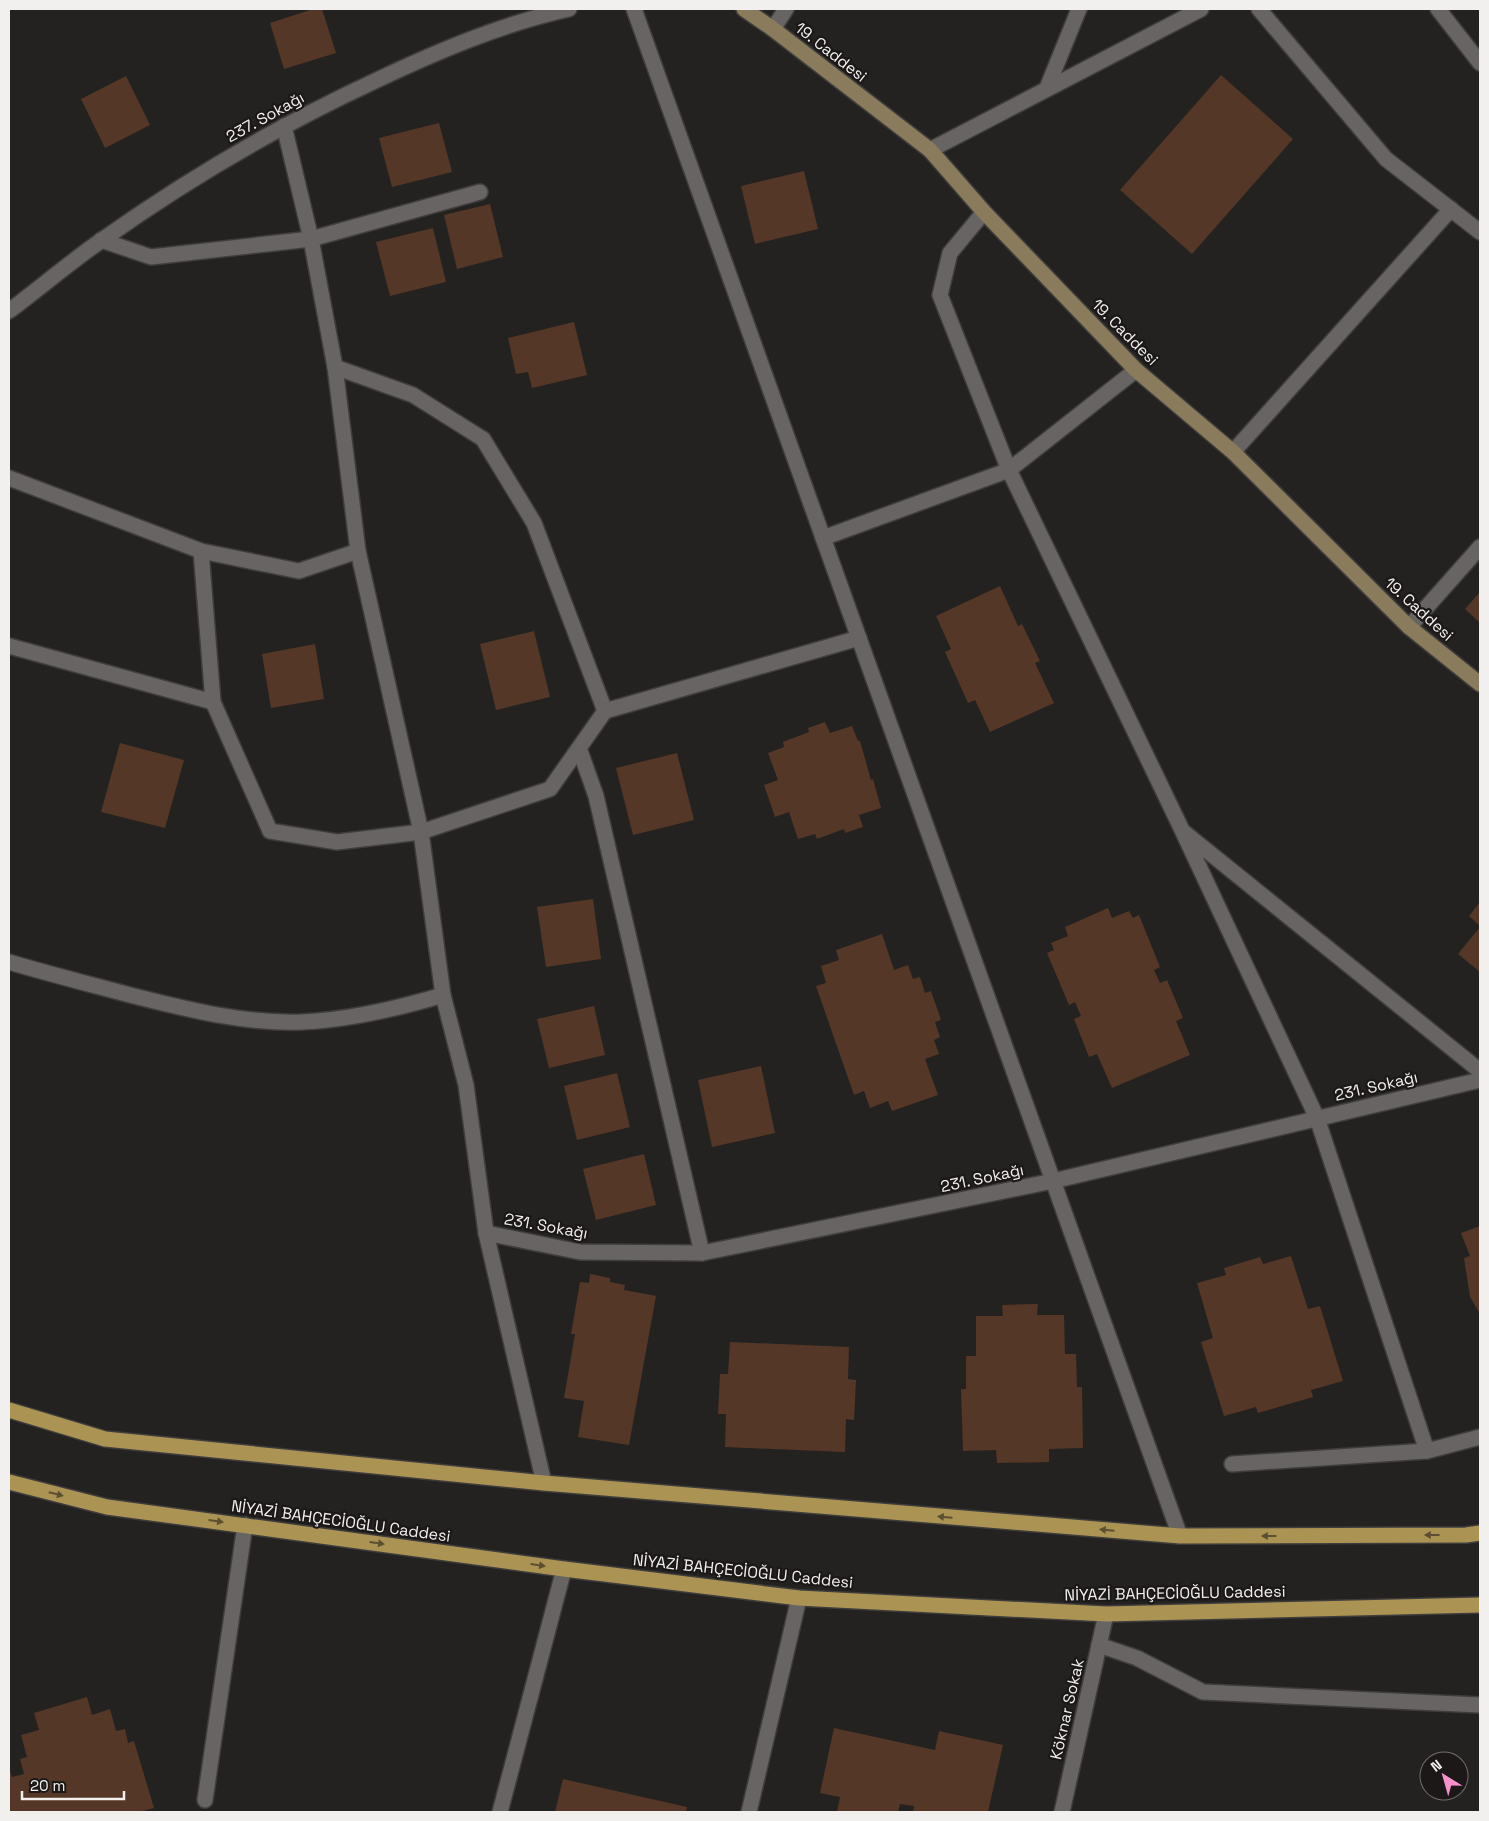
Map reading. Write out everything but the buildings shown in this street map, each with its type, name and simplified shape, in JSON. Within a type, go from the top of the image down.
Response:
[{"type":"main road","points":[[9,1410],[105,1439],[544,1483],[1180,1536],[1480,1534]]},
{"type":"main road","name":"NİYAZİ BAHÇECİOĞLU Caddesi","points":[[9,1482],[107,1507],[564,1569],[799,1598],[1106,1614],[1480,1605]]},
{"type":"street","name":"237. Sokağı","points":[[9,312],[101,240],[171,192],[284,126],[325,104],[450,47],[568,9]]},
{"type":"street","points":[[634,9],[1180,1536]]},
{"type":"street","name":"19. Caddesi","points":[[744,9],[773,29],[930,150],[984,212],[1136,370],[1233,452],[1409,627],[1480,684]]},
{"type":"street","points":[[773,29],[786,9]]},
{"type":"street","points":[[1047,88],[1079,9]]},
{"type":"street","points":[[930,150],[1201,9]]},
{"type":"street","points":[[1259,9],[1386,160],[1480,232]]},
{"type":"street","points":[[1438,9],[1480,63]]},
{"type":"street","points":[[284,126],[311,239],[335,367],[358,551],[421,832],[443,994],[466,1085],[486,1233],[544,1483]]},
{"type":"street","points":[[101,240],[151,257],[311,239],[480,192]]},
{"type":"street","points":[[1233,452],[1451,209]]},
{"type":"street","points":[[984,212],[950,253],[940,295],[1009,470],[1182,830],[1317,1118],[1427,1451]]},
{"type":"street","points":[[335,367],[413,395],[483,439],[534,523],[605,711]]},
{"type":"street","points":[[823,538],[1009,470],[1136,370]]},
{"type":"street","points":[[9,478],[201,551],[300,572],[358,551]]},
{"type":"street","points":[[1409,627],[1480,547]]},
{"type":"street","points":[[201,551],[213,702],[270,831],[337,842],[421,832],[550,789],[605,711],[859,638]]},
{"type":"street","points":[[9,646],[213,702]]},
{"type":"street","points":[[579,748],[596,796],[702,1253]]},
{"type":"street","points":[[1182,830],[1480,1071]]},
{"type":"street","points":[[9,962],[193,1011],[265,1021],[302,1022],[350,1017],[397,1009],[443,994]]},
{"type":"street","name":"231. Sokağı","points":[[486,1233],[580,1252],[702,1253],[1052,1181],[1480,1080]]},
{"type":"street","points":[[1232,1464],[1427,1451],[1480,1437]]},
{"type":"street","points":[[205,1800],[245,1525]]},
{"type":"street","points":[[500,1812],[564,1569]]},
{"type":"street","points":[[749,1812],[799,1598]]},
{"type":"street","name":"Köknar Sokak","points":[[1062,1812],[1106,1614]]},
{"type":"street","points":[[1099,1645],[1137,1658],[1203,1692],[1480,1705]]}]
